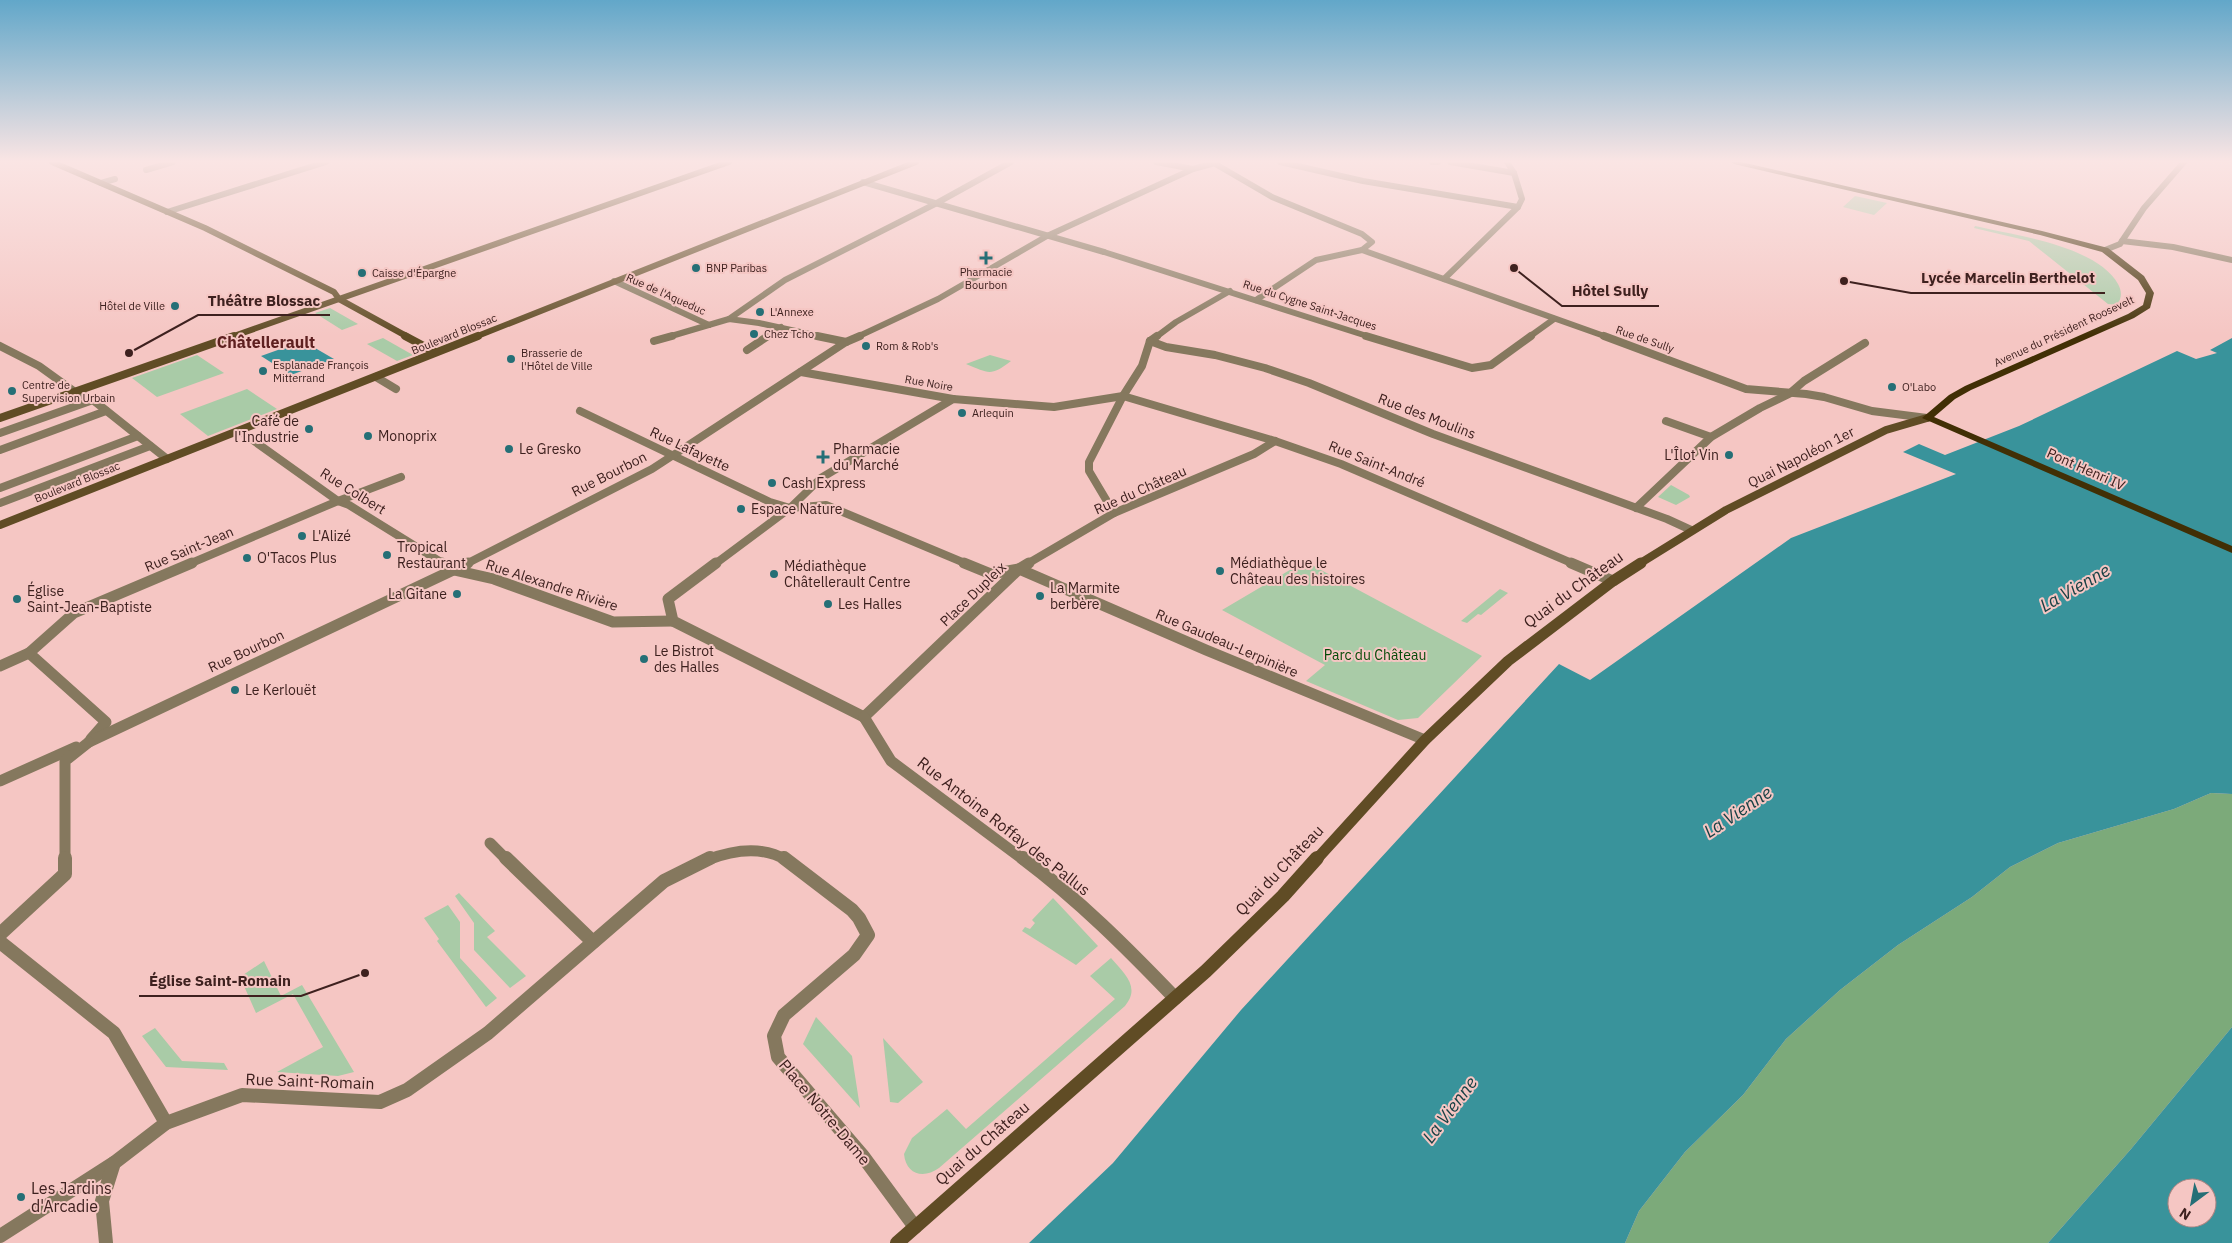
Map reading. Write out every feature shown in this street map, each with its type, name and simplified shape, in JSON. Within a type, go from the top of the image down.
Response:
[{"type":"main road","points":[[186,220],[334,292],[339,299],[435,352]]},
{"type":"main road","points":[[0,418],[564,220]]},
{"type":"main road","name":"Boulevard Blossac","points":[[0,525],[768,220]]},
{"type":"main road","points":[[1986,220],[2105,250]]},
{"type":"main road","name":"Avenue du Président Roosevelt","points":[[1927,418],[1952,397],[1968,388],[2131,316],[2147,306],[2150,293],[2141,278],[2105,250]]},
{"type":"main road","name":"Quai Napoléon 1er","points":[[1691,530],[1726,510],[1886,430],[1927,418]]},
{"type":"main road","name":"Pont Henri IV","points":[[1927,418],[2232,550]]},
{"type":"main road","name":"Quai du Château","points":[[897,1243],[1175,998],[1283,896],[1425,740],[1508,661],[1613,582],[1691,530]]},
{"type":"street","points":[[654,340],[729,319],[785,280],[903,220]]},
{"type":"street","name":"Rue du Cygne Saint-Jacques","points":[[991,220],[1104,252],[1472,368],[1491,366],[1554,318]]},
{"type":"street","name":"Rue Bourbon","points":[[0,781],[89,742],[454,570],[652,469],[846,342],[944,296],[1047,236],[1082,220]]},
{"type":"street","points":[[1256,300],[1316,260],[1362,250],[1372,242],[1362,234],[1328,220]]},
{"type":"street","points":[[1444,279],[1505,220]]},
{"type":"street","points":[[2105,250],[2120,244],[2136,220]]},
{"type":"street","points":[[2122,241],[2173,246],[2232,260]]},
{"type":"street","name":"Rue de Sully","points":[[1362,250],[1746,388],[1765,392],[1815,395],[1872,411],[1927,418]]},
{"type":"street","name":"Rue de l'Aqueduc","points":[[614,282],[709,324]]},
{"type":"street","points":[[1114,513],[1089,471],[1089,462],[1123,396],[1142,366],[1150,341],[1176,322],[1230,291]]},
{"type":"street","points":[[729,319],[781,327],[846,342]]},
{"type":"street","points":[[747,350],[781,327]]},
{"type":"street","name":"Rue des Moulins","points":[[1150,341],[1166,347],[1215,355],[1265,368],[1309,383],[1432,434],[1636,508],[1691,530]]},
{"type":"street","points":[[1636,508],[1711,437],[1760,408],[1789,394],[1804,380],[1865,343]]},
{"type":"street","points":[[0,346],[26,357],[51,372],[75,392],[93,400],[167,458]]},
{"type":"street","name":"Rue Noire","points":[[801,372],[953,399],[1022,406],[1082,404],[1123,396]]},
{"type":"street","points":[[376,377],[396,389]]},
{"type":"street","name":"Rue Saint-André","points":[[1123,396],[1275,441],[1341,464],[1433,502],[1613,582]]},
{"type":"street","points":[[864,717],[673,621],[668,599],[790,508],[821,478],[953,399]]},
{"type":"street","points":[[0,433],[93,400]]},
{"type":"street","points":[[0,450],[106,411]]},
{"type":"street","name":"Rue Lafayette","points":[[580,411],[770,502],[790,508]]},
{"type":"street","points":[[1666,421],[1711,437]]},
{"type":"street","name":"Rue Colbert","points":[[240,431],[338,501],[349,505],[454,570]]},
{"type":"street","points":[[0,488],[138,436]]},
{"type":"street","name":"Rue du Château","points":[[1019,569],[1114,513],[1246,458],[1275,441]]},
{"type":"street","points":[[0,504],[150,446]]},
{"type":"street","name":"Rue Saint-Jean","points":[[0,666],[29,653],[74,613],[338,501],[401,477]]},
{"type":"street","name":"Place Dupleix","points":[[790,508],[826,505],[991,574],[1019,569]]},
{"type":"street","name":"Place Dupleix","points":[[864,717],[1019,569]]},
{"type":"street","name":"Rue Gaudeau-Lerpinière","points":[[1019,569],[1206,650],[1425,740]]},
{"type":"street","name":"Rue Alexandre Rivière","points":[[454,570],[494,579],[613,622],[673,621]]},
{"type":"street","points":[[0,934],[65,874],[65,761],[89,742],[106,722],[29,653]]},
{"type":"street","name":"Rue Antoine Roffay des Pallus","points":[[864,717],[891,761],[912,774],[1056,883],[1118,939],[1175,998]]},
{"type":"street","points":[[490,843],[594,942]]},
{"type":"street","name":"Rue Saint-Romain","points":[[0,1236],[114,1163],[166,1123],[242,1095],[380,1102],[407,1090],[488,1033],[664,881],[704,860],[730,853],[754,851],[773,853],[790,862],[826,891]]},
{"type":"street","name":"Place Notre-Dame","points":[[826,891],[858,916],[868,935],[854,955],[784,1015],[774,1036],[778,1057],[862,1155],[915,1227]]},
{"type":"street","points":[[0,942],[114,1033],[166,1123]]},
{"type":"street","points":[[106,1243],[102,1201],[114,1163]]},
{"type":"green space","points":[[1975,226],[2053,244],[2092,260],[2107,271],[2118,284],[2121,294],[2119,302],[2117,305],[2108,304],[2029,241],[1974,228]]},
{"type":"green space","points":[[330,308],[358,324],[342,330],[315,313]]},
{"type":"green space","points":[[383,338],[413,355],[397,361],[367,344]]},
{"type":"green space","points":[[197,355],[224,373],[157,397],[132,378]]},
{"type":"green space","points":[[990,355],[1011,361],[989,372],[966,364]]},
{"type":"green space","points":[[247,389],[277,409],[208,436],[180,414]]},
{"type":"green space","points":[[1671,485],[1690,497],[1676,505],[1658,497]]},
{"type":"green space","name":"Parc du Château","points":[[1305,561],[1482,656],[1418,718],[1398,720],[1306,681],[1325,665],[1222,610]]},
{"type":"green space","points":[[1500,589],[1508,593],[1481,615],[1478,614],[1467,623],[1461,621]]},
{"type":"green space","points":[[2211,793],[2232,794],[2232,1027],[2131,1149],[2048,1243],[1625,1243],[1639,1211],[1685,1152],[1743,1095],[1786,1039],[1840,990],[1898,945],[1972,897],[2010,867],[2058,843],[2174,809]]},
{"type":"green space","points":[[459,893],[495,931],[487,937],[526,976],[510,988],[474,950],[474,923],[455,896]]},
{"type":"green space","points":[[1053,898],[1098,946],[1076,965],[1022,931],[1025,927],[1030,929],[1035,923],[1032,920]]},
{"type":"green space","points":[[448,905],[460,922],[460,958],[497,998],[486,1007],[437,941],[439,939],[424,918]]},
{"type":"green space","points":[[1111,958],[1129,980],[1131,986],[1130,999],[1125,1006],[939,1168],[922,1174],[912,1171],[905,1161],[904,1154],[912,1138],[947,1109],[966,1129],[1115,999],[1090,976]]},
{"type":"green space","points":[[264,961],[281,996],[302,985],[354,1072],[338,1076],[277,1072],[323,1047],[293,994],[256,1013],[240,977]]},
{"type":"green space","points":[[816,1017],[852,1056],[860,1108],[803,1044]]},
{"type":"green space","points":[[155,1028],[182,1061],[224,1063],[228,1070],[166,1067],[142,1036]]},
{"type":"green space","points":[[883,1038],[923,1082],[898,1103],[890,1102]]},
{"type":"water","name":"La Vienne","points":[[2232,338],[2232,794],[2211,793],[2174,809],[2058,843],[2010,867],[1972,897],[1898,945],[1840,990],[1786,1039],[1743,1095],[1685,1152],[1639,1211],[1625,1243],[1029,1243],[1113,1163],[1241,1010],[1559,664],[1590,680],[1791,538],[1956,474],[1903,452],[1919,444],[1945,455],[2019,426],[2177,351],[2196,359],[2217,353],[2210,350]]},
{"type":"water","points":[[303,341],[334,359],[291,375],[261,356]]},
{"type":"water","points":[[2232,1027],[2232,1243],[2048,1243],[2131,1149]]},
{"type":"place","name":"Pharmacie Bourbon","points":[[986,258]]},
{"type":"place","name":"BNP Paribas","points":[[696,268]]},
{"type":"place","name":"Hôtel Sully","points":[[1514,268]]},
{"type":"place","name":"Caisse d'Épargne","points":[[362,273]]},
{"type":"place","name":"Lycée Marcelin Berthelot","points":[[1844,281]]},
{"type":"place","name":"Hôtel de Ville","points":[[175,306]]},
{"type":"place","name":"L'Annexe","points":[[760,312]]},
{"type":"place","name":"Chez Tcho","points":[[754,334]]},
{"type":"place","name":"Rom & Rob's","points":[[866,346]]},
{"type":"place","name":"Théâtre Blossac","points":[[129,353]]},
{"type":"place","name":"Brasserie de l'Hôtel de Ville","points":[[511,359]]},
{"type":"place","name":"Esplanade François Mitterrand","points":[[263,371]]},
{"type":"place","name":"O'Labo","points":[[1892,387]]},
{"type":"place","name":"Centre de Supervision Urbain","points":[[12,391]]},
{"type":"place","name":"Arlequin","points":[[962,413]]},
{"type":"place","name":"Café de l'Industrie","points":[[309,429]]},
{"type":"place","name":"Monoprix","points":[[368,436]]},
{"type":"place","name":"Le Gresko","points":[[509,449]]},
{"type":"place","name":"L'Îlot Vin","points":[[1729,455]]},
{"type":"place","name":"Pharmacie du Marché","points":[[823,457]]},
{"type":"place","name":"Cash Express","points":[[772,483]]},
{"type":"place","name":"Espace Nature","points":[[741,509]]},
{"type":"place","name":"L'Alizé","points":[[302,536]]},
{"type":"place","name":"Tropical Restaurant","points":[[387,555]]},
{"type":"place","name":"O'Tacos Plus","points":[[247,558]]},
{"type":"place","name":"Médiathèque le Château des histoires","points":[[1220,571]]},
{"type":"place","name":"Médiathèque Châtellerault Centre","points":[[774,574]]},
{"type":"place","name":"La Gitane","points":[[457,594]]},
{"type":"place","name":"La Marmite berbère","points":[[1040,596]]},
{"type":"place","name":"Église Saint-Jean-Baptiste","points":[[17,599]]},
{"type":"place","name":"Les Halles","points":[[828,604]]},
{"type":"place","name":"Le Bistrot des Halles","points":[[644,659]]},
{"type":"place","name":"Le Kerlouët","points":[[235,690]]},
{"type":"place","name":"Église Saint-Romain","points":[[365,973]]},
{"type":"place","name":"Les Jardins d'Arcadie","points":[[21,1197]]},
{"type":"district","name":"Châtellerault","points":[[266,342]]}]
